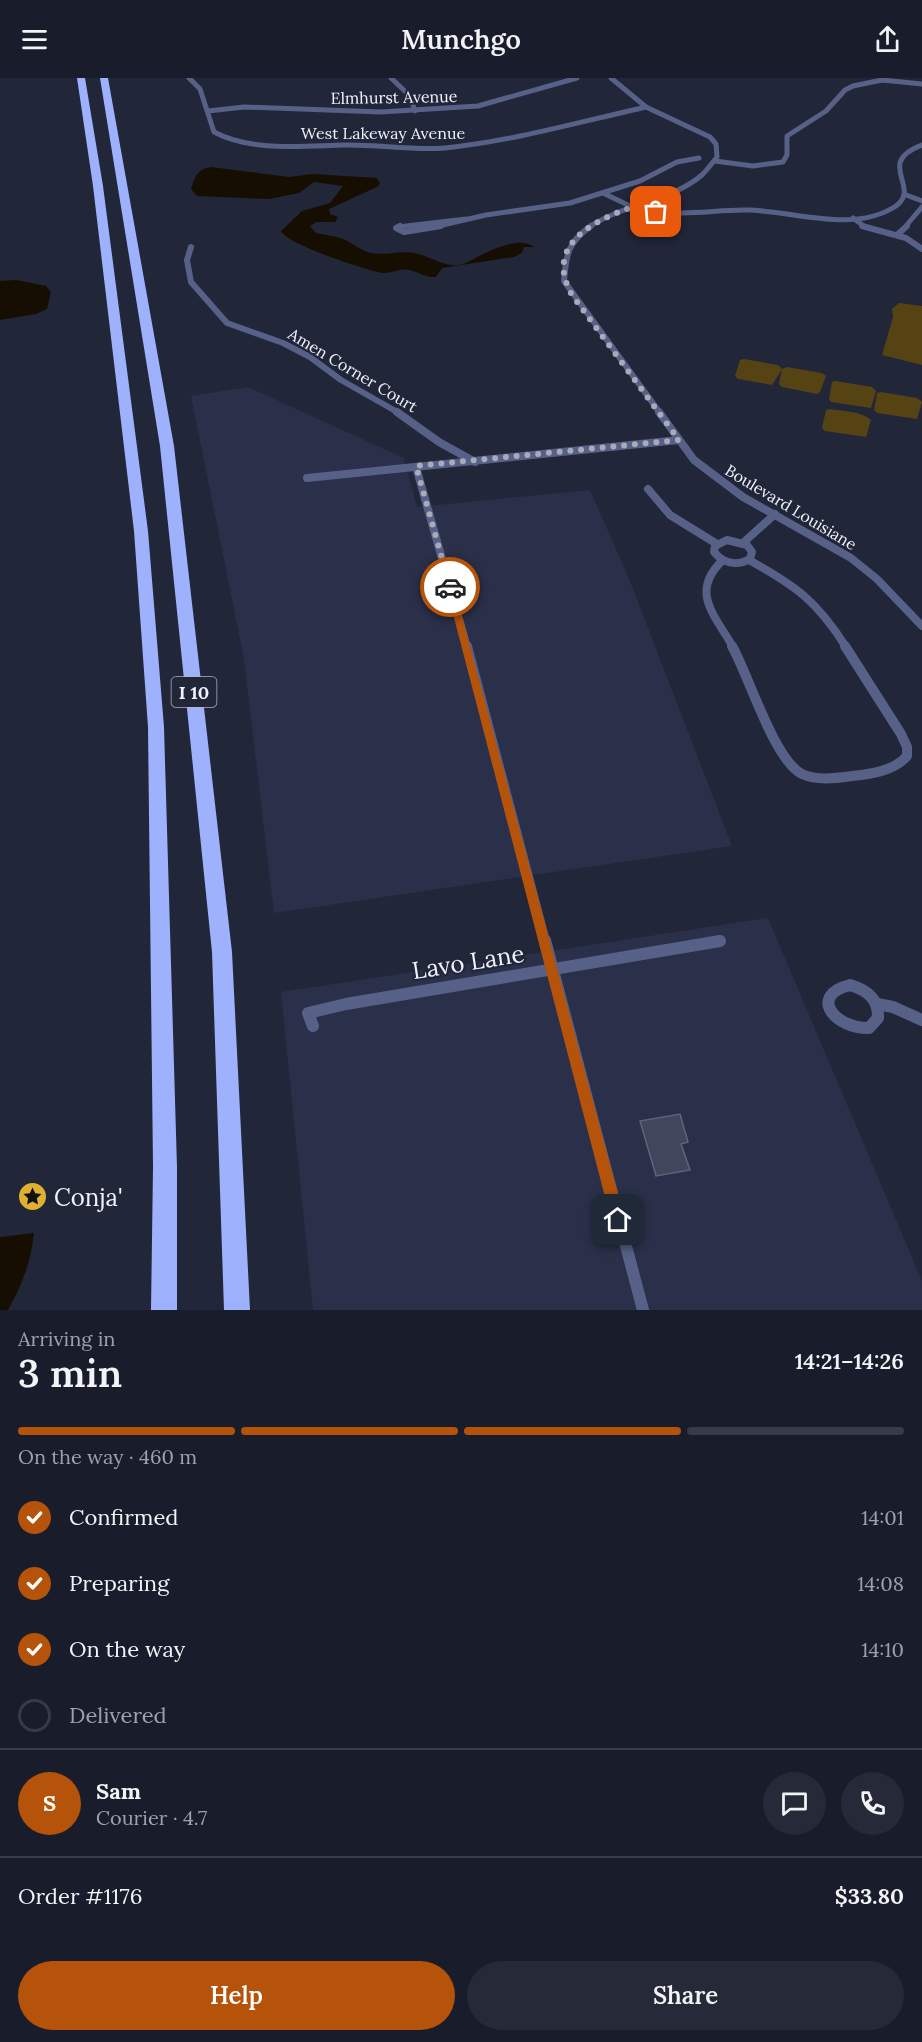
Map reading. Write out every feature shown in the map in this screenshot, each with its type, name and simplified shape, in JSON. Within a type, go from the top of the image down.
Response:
[{"type":"highway","name":"I 10","points":[[81,78],[98,186],[141,531],[156,727],[164,1156],[164,1310]]},
{"type":"highway","name":"I 10","points":[[104,78],[167,446],[222,952],[238,1302]]},
{"type":"street","points":[[189,78],[200,89],[208,111]]},
{"type":"street","points":[[391,78],[410,96],[415,111]]},
{"type":"street","name":"Elmhurst Avenue","points":[[208,111],[244,107],[381,112],[478,106],[577,78]]},
{"type":"street","points":[[611,78],[646,107],[710,137],[718,152],[715,161],[753,166],[783,162],[787,155],[787,136],[792,130],[831,107],[850,86],[875,78],[922,84]]},
{"type":"street","name":"West Lakeway Avenue","points":[[208,111],[213,132],[224,138],[284,146],[368,144],[421,148],[462,147],[646,107]]},
{"type":"street","points":[[906,195],[905,181],[898,165],[899,159],[909,149],[922,145]]},
{"type":"street","points":[[466,219],[422,230],[404,232],[396,228],[401,225],[466,219],[555,206],[640,181],[676,162],[699,158]]},
{"type":"street","name":"Boulevard Louisiane","points":[[715,161],[686,184],[598,220],[578,235],[562,268],[564,281],[694,460],[716,478],[851,558],[877,579],[922,626]]},
{"type":"street","points":[[603,193],[635,206],[670,214],[747,210],[824,218],[852,218],[890,210],[906,195]]},
{"type":"street","points":[[906,195],[922,201]]},
{"type":"street","points":[[897,235],[916,217],[922,207]]},
{"type":"street","points":[[852,218],[867,228],[897,235],[922,249]]},
{"type":"street","name":"Amen Corner Court","points":[[191,246],[187,260],[191,282],[227,323],[283,343],[310,357],[341,380],[404,416],[439,442],[474,462]]},
{"type":"street","points":[[307,478],[679,440]]},
{"type":"street","points":[[416,466],[462,629],[643,1310]]},
{"type":"street","points":[[648,489],[670,515],[717,544],[730,540],[743,543],[751,550],[748,560]]},
{"type":"street","points":[[743,543],[775,514]]},
{"type":"street","points":[[717,544],[714,552],[723,560],[738,563],[748,560],[793,584],[829,620],[901,734],[907,747],[907,756],[891,769],[829,779],[802,774],[789,765],[782,756],[743,665],[706,599],[704,588],[707,577],[723,560]]},
{"type":"street","name":"Lavo Lane","points":[[313,1026],[308,1012],[336,1006],[720,941]]},
{"type":"street","points":[[877,1004],[879,1011],[874,1024],[862,1029],[854,1029],[838,1021],[830,1008],[829,1000],[835,989],[850,985],[866,991],[877,1004],[893,1007],[922,1020]]},
{"type":"shaded area","points":[[211,167],[289,177],[313,174],[377,178],[380,184],[377,187],[329,209],[330,214],[338,217],[335,222],[317,222],[310,226],[316,233],[343,239],[368,252],[414,253],[440,262],[460,265],[509,244],[527,244],[534,247],[524,247],[522,253],[514,257],[442,268],[436,277],[406,270],[385,273],[373,271],[297,243],[281,231],[302,211],[330,203],[343,186],[314,182],[299,193],[269,199],[197,196],[191,189],[195,177]]},
{"type":"shaded area","points":[[17,280],[46,286],[51,292],[47,309],[36,314],[0,320],[0,281]]},
{"type":"shaded area","points":[[899,303],[922,306],[922,365],[882,355],[893,317],[892,309]]},
{"type":"shaded area","points":[[740,360],[778,365],[782,369],[772,385],[738,379],[735,376]]},
{"type":"shaded area","points":[[787,367],[822,373],[826,376],[817,394],[782,387],[779,384],[782,369]]},
{"type":"shaded area","points":[[832,382],[872,387],[876,391],[871,408],[831,402],[829,399]]},
{"type":"shaded area","points":[[248,387],[404,458],[417,507],[590,490],[630,581],[732,846],[274,913],[244,659],[191,396]]},
{"type":"shaded area","points":[[877,393],[917,398],[922,402],[917,419],[877,413],[874,410]]},
{"type":"shaded area","points":[[826,410],[857,413],[871,420],[866,437],[825,431],[822,428]]},
{"type":"shaded area","points":[[768,918],[922,1281],[922,1310],[313,1310],[281,992]]},
{"type":"shaded area","points":[[34,1233],[28,1264],[18,1292],[8,1310],[0,1310],[0,1237]]},
{"type":"building","points":[[680,1114],[688,1142],[681,1144],[690,1170],[656,1176],[640,1121]]},
{"type":"way so far","points":[[450,587],[416,466],[679,440],[572,295],[564,281],[562,268],[566,255],[578,235],[598,220],[639,205],[656,212]]},
{"type":"place","name":"Conja'","points":[[33,1197]]},
{"type":"route","points":[[450,587],[618,1220]]}]
